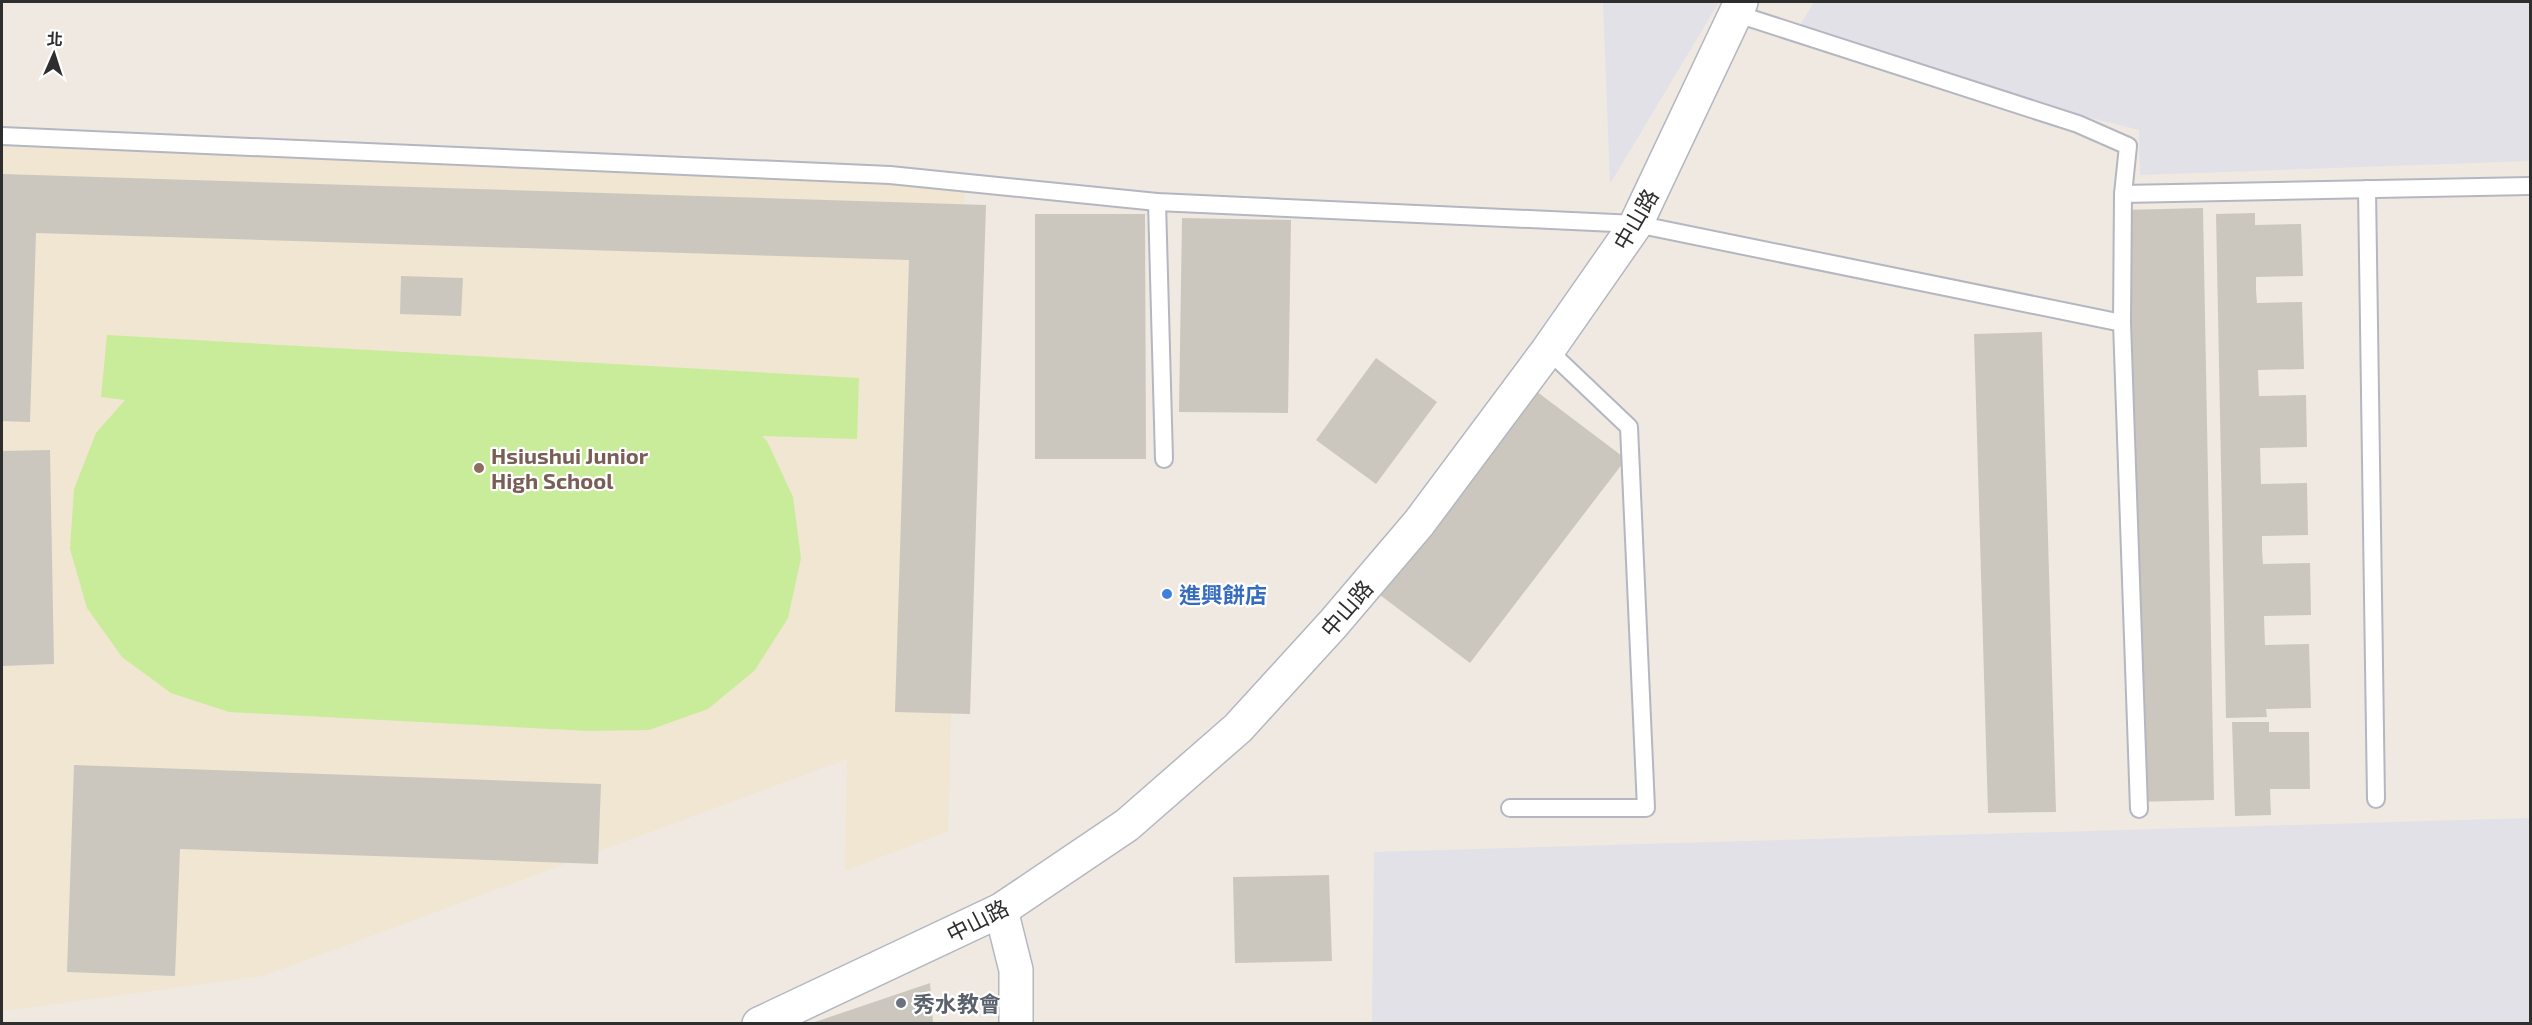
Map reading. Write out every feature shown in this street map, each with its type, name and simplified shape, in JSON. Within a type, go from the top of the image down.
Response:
[{"type":"street","name":"中山路","points":[[759,1023],[1001,910],[1127,825],[1238,728],[1333,624],[1419,524],[1548,350],[1636,224],[1737,7]]},
{"type":"street","points":[[1001,910],[1016,969],[1016,1023]]},
{"type":"lane","points":[[1737,7],[2078,124],[2128,146],[2123,194],[2122,323],[2139,808]]},
{"type":"lane","points":[[2,136],[890,175],[1156,202],[1636,224],[2122,323]]},
{"type":"lane","points":[[2123,194],[2530,186]]},
{"type":"lane","points":[[2367,189],[2376,799]]},
{"type":"lane","points":[[1156,202],[1164,459]]},
{"type":"lane","points":[[1510,808],[1646,807],[1629,427],[1548,350]]},
{"type":"shaded area","points":[[1603,2],[1719,2],[1610,184]]},
{"type":"shaded area","points":[[1814,2],[2530,2],[2530,161],[2140,175],[2139,130],[1790,42]]},
{"type":"shaded area","name":"Hsiushui Junior High School","points":[[2,140],[965,177],[948,831],[845,871],[847,759],[263,976],[2,1011]]},
{"type":"shaded area","points":[[2530,818],[2530,1023],[1372,1023],[1374,852]]},
{"type":"green space","points":[[107,335],[859,378],[857,439],[762,436],[767,441],[793,497],[801,558],[788,618],[755,670],[708,709],[649,730],[588,731],[229,712],[171,693],[122,657],[87,608],[70,549],[74,489],[96,433],[125,400],[101,397]]},
{"type":"building","points":[[2,174],[986,205],[970,714],[895,712],[909,260],[36,233],[30,422],[2,421]]},
{"type":"building","points":[[2203,208],[2214,800],[2133,802],[2121,210]]},
{"type":"building","points":[[2255,213],[2255,225],[2301,224],[2303,276],[2256,277],[2256,291],[2257,303],[2302,302],[2304,369],[2258,370],[2259,396],[2306,395],[2307,447],[2260,448],[2261,484],[2307,483],[2308,535],[2262,536],[2262,550],[2263,564],[2310,563],[2311,615],[2264,616],[2265,645],[2309,644],[2311,708],[2266,709],[2267,717],[2226,718],[2216,214]]},
{"type":"building","points":[[1035,214],[1145,214],[1146,459],[1035,459]]},
{"type":"building","points":[[1182,218],[1291,220],[1288,413],[1179,412]]},
{"type":"building","points":[[401,276],[463,278],[461,316],[400,314]]},
{"type":"building","points":[[2042,332],[2056,812],[1988,813],[1974,334]]},
{"type":"building","points":[[1376,358],[1437,402],[1376,484],[1316,440]]},
{"type":"building","points":[[1536,391],[1626,459],[1470,663],[1380,595]]},
{"type":"building","points":[[50,450],[54,664],[2,666],[2,451]]},
{"type":"building","points":[[2232,722],[2269,722],[2269,732],[2309,732],[2310,789],[2270,789],[2271,815],[2235,816]]},
{"type":"building","points":[[74,765],[601,784],[598,864],[180,849],[175,976],[67,972]]},
{"type":"building","points":[[1329,875],[1332,961],[1235,963],[1233,877]]},
{"type":"building","name":"秀水教會","points":[[930,983],[933,1023],[812,1023]]},
{"type":"place","name":"Hsiushui Junior High School","points":[[479,468]]},
{"type":"place","name":"進興餅店","points":[[1167,594]]},
{"type":"place","name":"秀水教會","points":[[901,1003]]}]
